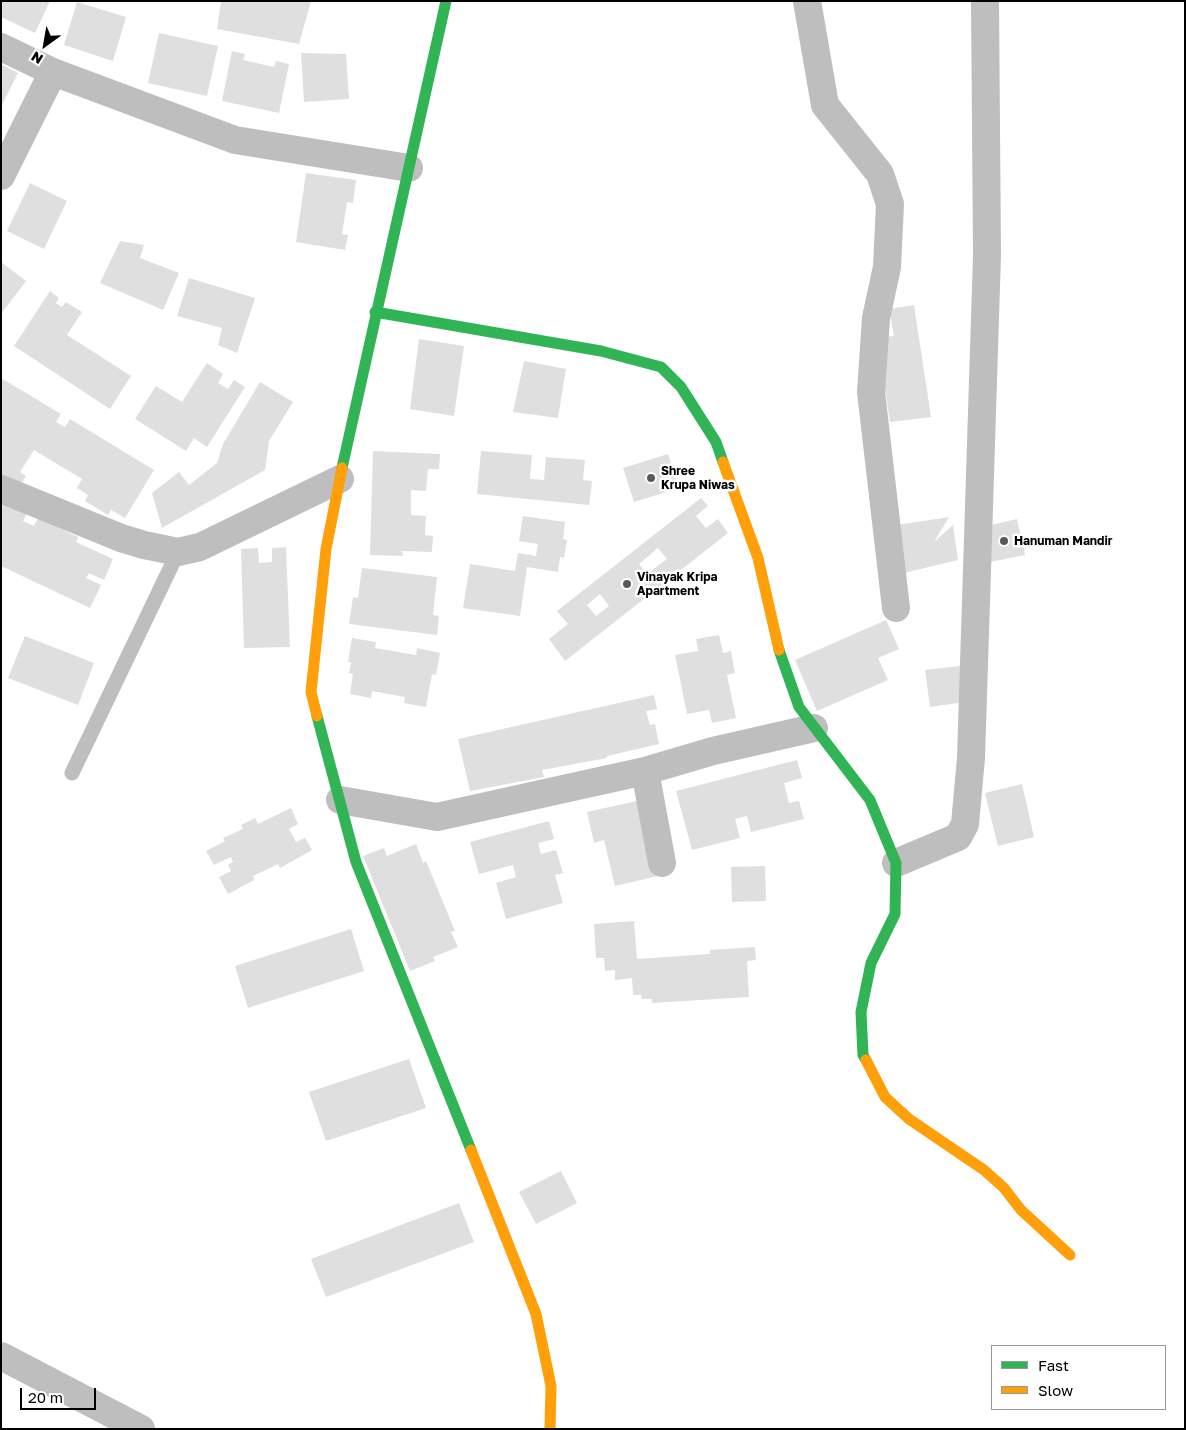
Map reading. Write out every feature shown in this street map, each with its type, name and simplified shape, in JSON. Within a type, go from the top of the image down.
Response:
[{"type":"street","points":[[446,1],[375,312],[326,549],[311,692],[356,862],[536,1314],[551,1386],[550,1429]]},
{"type":"street","points":[[807,1],[825,105],[880,174],[890,204],[887,267],[876,318],[871,392],[896,608]]},
{"type":"street","points":[[896,863],[958,837],[965,824],[972,739],[987,255],[985,1]]},
{"type":"street","points":[[1,47],[53,72],[235,140],[408,168]]},
{"type":"street","points":[[1,176],[53,72]]},
{"type":"street","points":[[375,312],[601,351],[661,367],[681,387],[716,442],[758,558],[775,640],[799,707],[870,800],[896,863],[895,914],[871,963],[862,1012],[863,1055],[885,1097],[909,1118],[984,1170],[1004,1188],[1021,1210],[1070,1254]]},
{"type":"street","points":[[1,489],[121,538],[178,552],[200,546],[340,479]]},
{"type":"street","points":[[340,800],[437,817],[645,771],[713,751],[814,728]]},
{"type":"street","points":[[645,771],[662,863]]},
{"type":"street","points":[[1,1356],[142,1429]]},
{"type":"lane","points":[[72,773],[178,552]]},
{"type":"building","points":[[1,1],[50,1],[35,33],[1,17]]},
{"type":"building","points":[[221,1],[311,1],[299,44],[217,29]]},
{"type":"building","points":[[77,2],[126,17],[113,61],[64,45]]},
{"type":"building","points":[[159,33],[218,46],[207,96],[148,83]]},
{"type":"building","points":[[232,51],[245,54],[243,60],[274,67],[276,61],[289,64],[279,113],[222,101]]},
{"type":"building","points":[[301,53],[346,54],[349,99],[304,102]]},
{"type":"building","points":[[1,64],[18,73],[1,107]]},
{"type":"building","points":[[306,173],[356,180],[353,203],[347,202],[342,234],[348,235],[345,250],[296,242]]},
{"type":"building","points":[[30,183],[67,201],[44,249],[7,231]]},
{"type":"building","points":[[120,241],[144,245],[140,258],[179,273],[163,310],[100,283]]},
{"type":"building","points":[[1,262],[26,281],[1,314]]},
{"type":"building","points":[[189,278],[255,298],[237,353],[218,345],[222,328],[177,316]]},
{"type":"building","points":[[50,291],[59,298],[56,303],[62,307],[66,302],[82,312],[67,335],[131,376],[110,409],[14,346]]},
{"type":"building","points":[[914,305],[931,417],[890,422],[877,338],[894,336],[889,309]]},
{"type":"building","points":[[419,339],[464,346],[454,416],[410,409]]},
{"type":"building","points":[[524,361],[566,369],[558,418],[513,412]]},
{"type":"building","points":[[207,363],[223,374],[218,383],[228,389],[234,380],[245,387],[207,447],[194,438],[186,451],[135,419],[156,386],[182,402]]},
{"type":"building","points":[[1,378],[61,414],[56,422],[65,427],[70,419],[154,470],[125,518],[111,510],[108,515],[85,501],[88,495],[77,488],[82,479],[34,450],[20,472],[26,476],[18,489],[1,478]]},
{"type":"building","points":[[260,382],[293,402],[269,441],[265,470],[162,528],[152,493],[179,472],[189,485],[217,463],[223,444]]},
{"type":"building","points":[[373,451],[440,454],[439,469],[428,469],[426,491],[411,490],[411,515],[426,516],[425,535],[433,536],[432,552],[402,551],[403,556],[370,555]]},
{"type":"building","points":[[481,451],[532,455],[530,479],[544,480],[546,457],[585,460],[583,480],[592,481],[589,505],[477,494]]},
{"type":"building","name":"Shree Krupa Niwas","points":[[668,454],[679,488],[634,502],[623,468]]},
{"type":"building","points":[[1,496],[29,509],[23,521],[34,526],[38,518],[78,537],[76,542],[113,559],[104,580],[89,573],[86,578],[101,585],[90,608],[1,566]]},
{"type":"building","name":"Vinayak Kripa Apartment","points":[[701,498],[708,506],[696,516],[706,528],[718,519],[728,533],[565,661],[549,639],[568,624],[557,611]],"holes":[[[658,548],[667,559],[647,574],[639,564]],[[600,594],[609,606],[596,616],[587,605]]]},
{"type":"building","points":[[523,516],[565,522],[563,539],[567,540],[564,558],[560,557],[558,572],[527,567],[520,616],[463,608],[470,564],[515,571],[518,553],[536,556],[538,544],[519,541]]},
{"type":"building","points":[[949,517],[934,542],[953,525],[958,560],[904,573],[897,525]]},
{"type":"building","name":"Hanuman Mandir","points":[[1017,519],[1025,555],[990,562],[982,527]]},
{"type":"building","points":[[286,547],[290,647],[244,648],[241,549],[258,548],[259,563],[272,562],[272,548]]},
{"type":"building","points":[[362,568],[437,577],[433,615],[439,616],[437,635],[349,624],[353,597],[358,598]]},
{"type":"building","points":[[886,620],[899,649],[878,658],[888,680],[817,711],[795,660]]},
{"type":"building","points":[[719,635],[723,653],[731,651],[735,673],[727,675],[736,718],[712,723],[709,710],[687,714],[675,655],[698,651],[696,639]]},
{"type":"building","points":[[25,636],[94,663],[78,705],[8,678]]},
{"type":"building","points":[[352,638],[376,642],[375,648],[416,655],[417,648],[440,653],[436,675],[432,674],[426,707],[404,703],[405,697],[372,691],[371,698],[350,694],[353,674],[349,673],[351,662],[348,662]]},
{"type":"building","points":[[960,666],[965,702],[930,707],[925,670]]},
{"type":"building","points":[[654,695],[657,709],[646,711],[650,725],[655,724],[659,744],[607,756],[607,758],[542,770],[544,777],[470,791],[458,739]]},
{"type":"building","points":[[797,760],[802,778],[784,783],[789,803],[799,801],[804,819],[751,832],[747,816],[735,819],[740,838],[692,850],[676,791]]},
{"type":"building","points":[[1022,784],[1034,837],[998,846],[985,793]]},
{"type":"building","points":[[641,800],[658,876],[615,886],[604,840],[594,843],[587,812]]},
{"type":"building","points":[[291,808],[298,824],[289,829],[296,842],[305,838],[312,850],[280,868],[278,864],[253,876],[254,880],[228,894],[219,877],[231,871],[228,865],[233,862],[231,857],[214,865],[206,851],[225,841],[223,838],[243,829],[241,825],[255,818],[258,824]]},
{"type":"building","points":[[549,821],[554,839],[538,843],[541,854],[556,850],[563,873],[555,875],[563,903],[506,919],[496,883],[516,877],[513,865],[479,874],[470,842]]},
{"type":"building","points":[[416,844],[423,863],[426,861],[455,931],[451,932],[458,947],[433,957],[435,961],[410,971],[363,856],[384,848],[387,856]]},
{"type":"building","points":[[765,866],[766,901],[732,902],[731,867]]},
{"type":"building","points":[[634,921],[637,959],[710,954],[710,950],[755,947],[756,960],[747,961],[749,997],[652,1003],[652,999],[642,999],[641,995],[633,995],[632,978],[615,980],[615,970],[605,971],[604,958],[596,958],[594,924]]},
{"type":"building","points":[[351,929],[364,971],[248,1008],[235,966]]},
{"type":"building","points":[[409,1059],[426,1108],[326,1141],[309,1092]]},
{"type":"building","points":[[561,1171],[577,1203],[536,1224],[519,1192]]},
{"type":"building","points":[[459,1203],[474,1242],[326,1297],[311,1259]]},
{"type":"traffic: fast","points":[[342,468],[446,1]]},
{"type":"traffic: fast","points":[[375,312],[601,351],[661,367],[681,387],[716,442],[723,462]]},
{"type":"traffic: fast","points":[[779,650],[799,707],[870,800],[896,863],[895,914],[871,963],[861,1012],[863,1055],[866,1060]]},
{"type":"traffic: fast","points":[[317,716],[356,862],[471,1150]]},
{"type":"traffic: slow","points":[[723,462],[758,558],[779,650]]},
{"type":"traffic: slow","points":[[317,716],[311,692],[326,549],[342,468]]},
{"type":"traffic: slow","points":[[866,1060],[885,1097],[909,1119],[984,1170],[1004,1188],[1021,1210],[1070,1255]]},
{"type":"traffic: slow","points":[[471,1150],[536,1314],[551,1386],[550,1429]]},
{"type":"place","name":"Shree Krupa Niwas","points":[[651,478]]},
{"type":"place","name":"Hanuman Mandir","points":[[1004,541]]},
{"type":"place","name":"Vinayak Kripa Apartment","points":[[627,584]]}]
